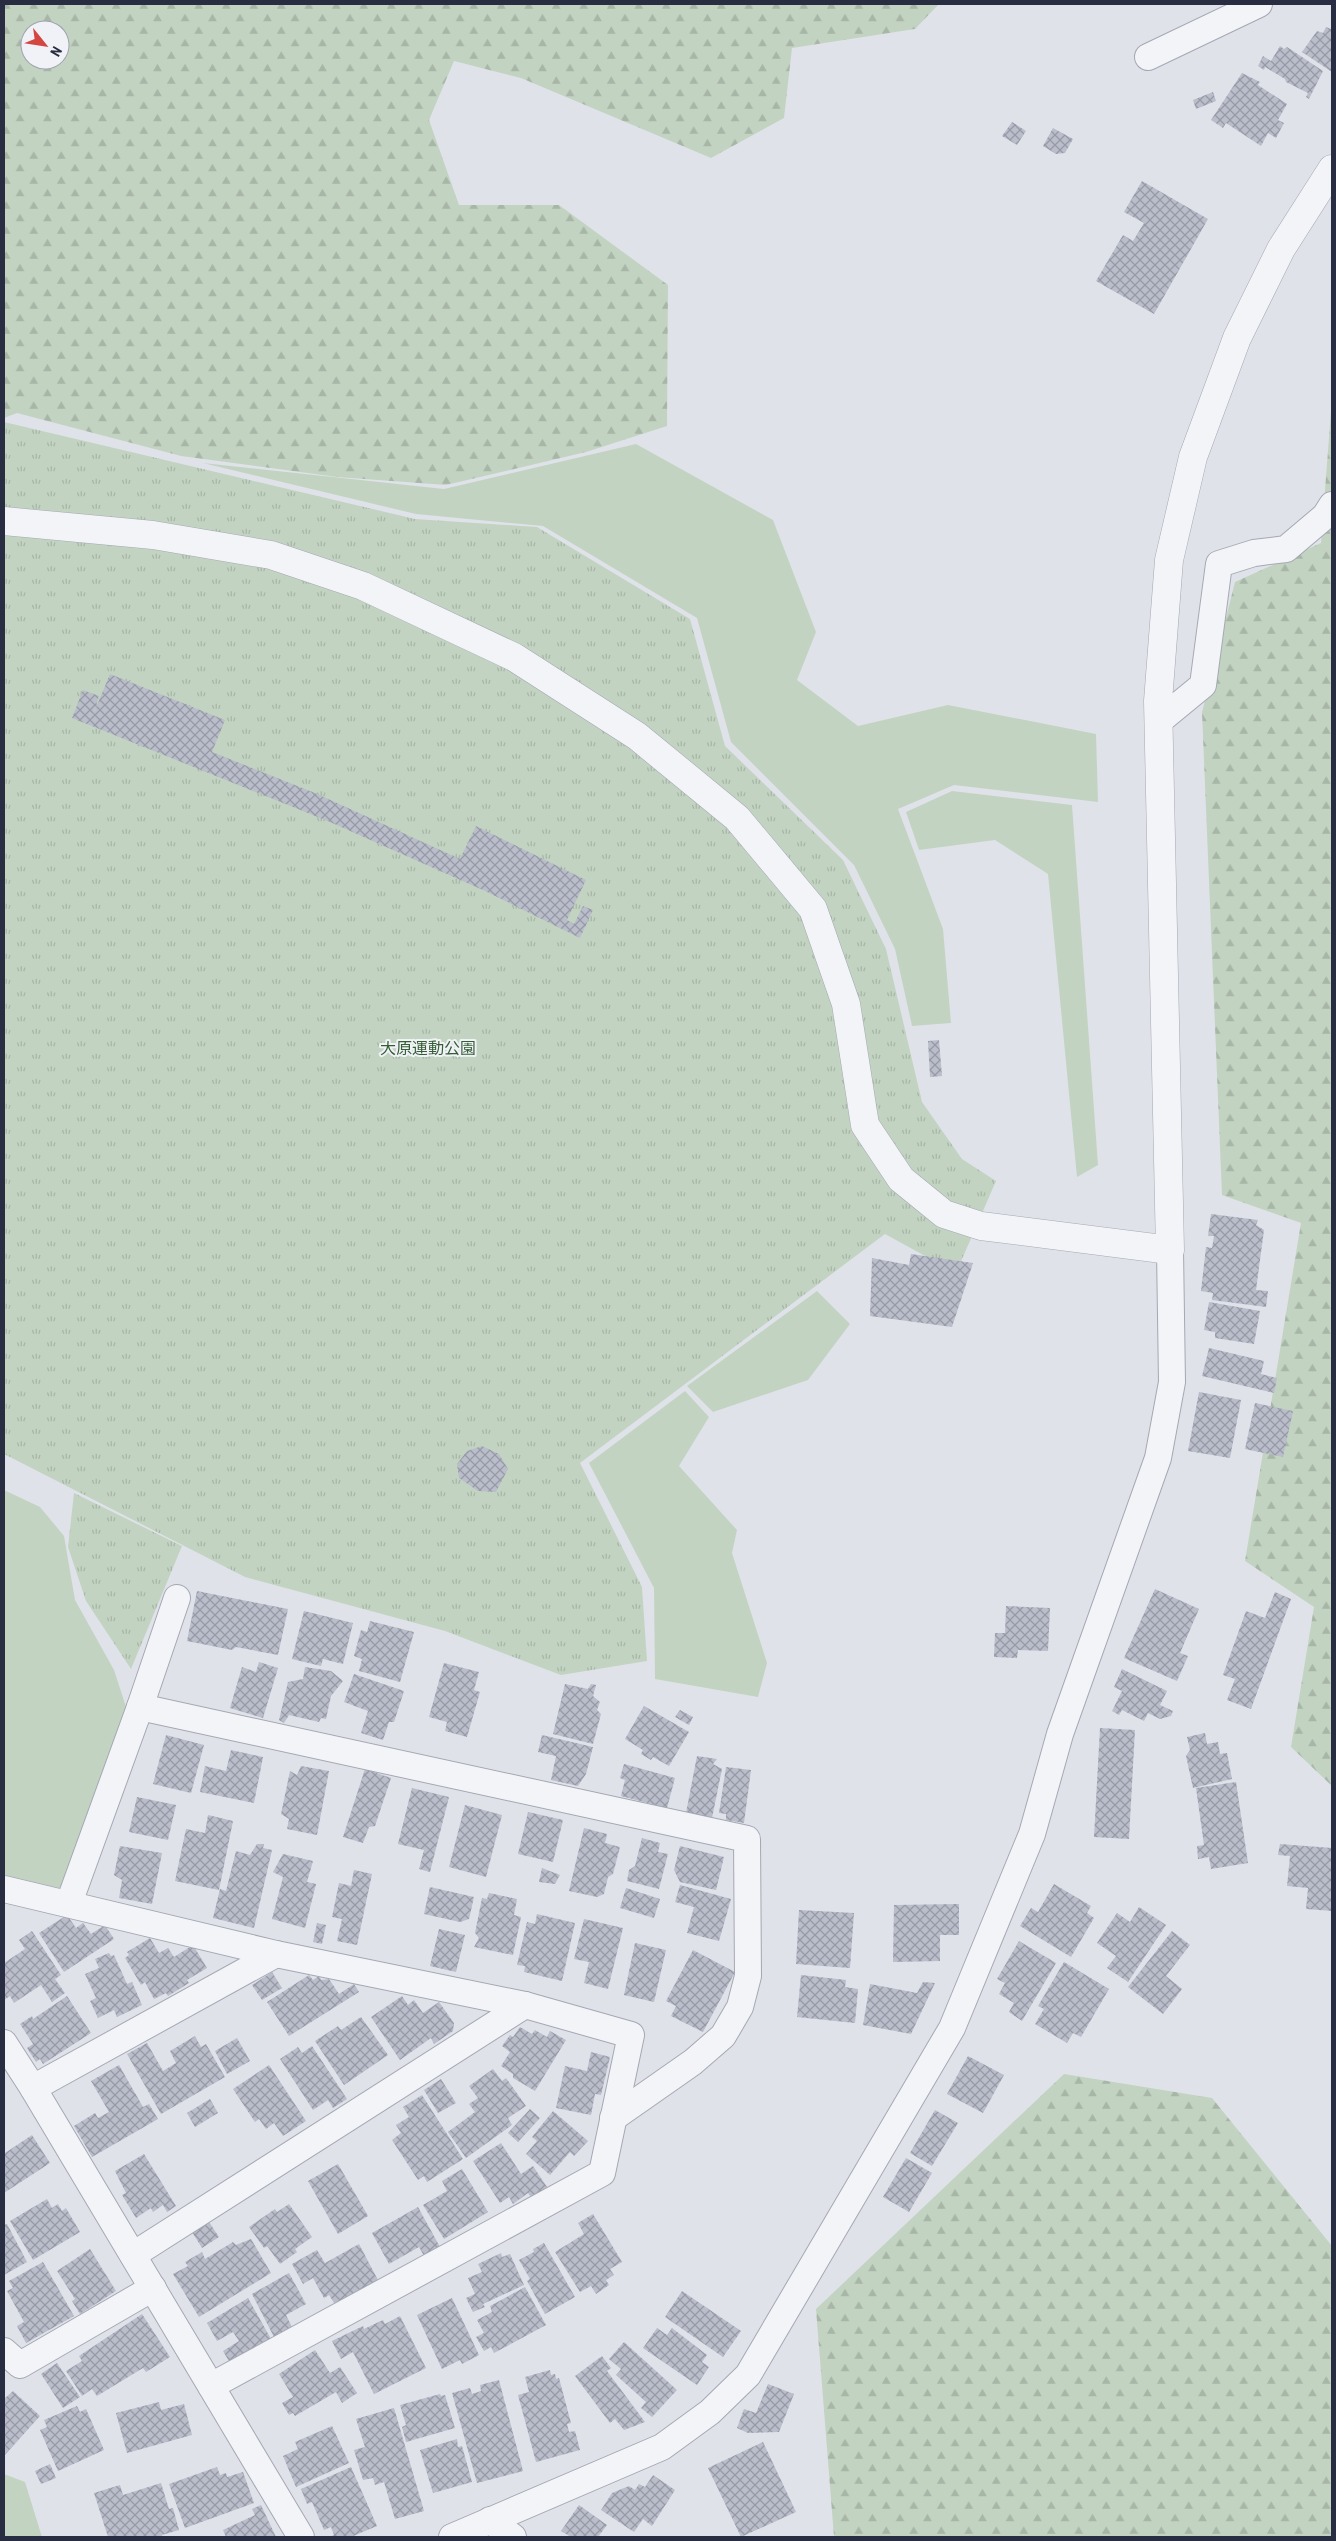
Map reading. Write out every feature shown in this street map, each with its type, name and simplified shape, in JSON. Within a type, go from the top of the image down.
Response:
[{"type":"street","points":[[1148,57],[1259,4]]},
{"type":"street","points":[[452,2537],[662,2447],[710,2412],[748,2374],[952,2028],[1032,1834],[1060,1734],[1158,1458],[1172,1382],[1158,722],[1169,560],[1193,458],[1237,338],[1281,248],[1332,169]]},
{"type":"street","points":[[1158,722],[1203,685],[1219,564],[1254,553],[1286,549],[1325,516],[1332,505]]},
{"type":"street","points":[[4,521],[153,535],[270,555],[363,586],[514,656],[637,736],[737,818],[813,909],[846,1004],[865,1125],[901,1179],[944,1214],[981,1226],[1170,1250]]},
{"type":"street","points":[[69,1903],[140,1707],[177,1598]]},
{"type":"street","points":[[140,1707],[747,1839],[748,1976],[740,2007],[723,2036],[613,2118]]},
{"type":"street","points":[[4,1889],[276,1954],[525,2006],[631,2035],[602,2173],[211,2386]]},
{"type":"street","points":[[33,2088],[276,1954]]},
{"type":"street","points":[[133,2255],[525,2006]]},
{"type":"street","points":[[4,2043],[33,2088],[301,2537]]},
{"type":"street","points":[[4,2351],[20,2365],[153,2288]]},
{"type":"street","points":[[490,2520],[513,2537]]},
{"type":"green space","points":[[4,4],[939,4],[915,29],[792,48],[784,118],[711,158],[521,78],[454,61],[429,120],[459,205],[559,205],[668,285],[667,426],[586,452],[446,485],[337,477],[181,456],[17,413],[4,418]]},
{"type":"green space","points":[[1332,398],[1332,1786],[1291,1747],[1314,1607],[1245,1561],[1301,1223],[1222,1195],[1202,712],[1235,582],[1321,543]]},
{"type":"green space","name":"大原運動公園","points":[[4,422],[415,519],[537,527],[690,619],[725,746],[843,860],[886,949],[922,1102],[962,1159],[996,1181],[956,1273],[885,1234],[580,1463],[642,1587],[647,1661],[561,1675],[445,1631],[245,1577],[4,1454]]},
{"type":"green space","points":[[636,444],[773,520],[816,632],[797,680],[858,726],[948,705],[1096,734],[1098,802],[954,785],[898,809],[943,929],[951,1023],[912,1026],[895,949],[854,865],[731,742],[697,618],[543,526],[416,514],[203,463],[444,489]]},
{"type":"green space","points":[[952,791],[1072,805],[1098,1165],[1077,1177],[1048,874],[995,840],[919,850],[906,812]]},
{"type":"green space","points":[[817,1291],[850,1324],[808,1380],[713,1412],[687,1386]]},
{"type":"green space","points":[[685,1391],[709,1417],[679,1466],[737,1530],[732,1553],[767,1663],[758,1697],[655,1679],[654,1588],[589,1463]]},
{"type":"green space","points":[[4,1490],[40,1507],[64,1536],[75,1600],[114,1670],[127,1710],[64,1889],[4,1875]]},
{"type":"green space","points":[[74,1493],[182,1546],[131,1669],[86,1601],[68,1547]]},
{"type":"green space","points":[[1064,2074],[1212,2098],[1332,2246],[1332,2537],[834,2537],[816,2309]]},
{"type":"green space","points":[[4,2474],[25,2482],[42,2537],[4,2537]]},
{"type":"building","points":[[1332,26],[1332,72],[1302,52],[1317,31],[1323,33],[1326,27],[1331,29]]},
{"type":"building","points":[[1280,46],[1284,49],[1287,47],[1323,71],[1309,99],[1306,97],[1308,93],[1286,82],[1285,79],[1265,67],[1264,70],[1258,66],[1263,56],[1271,61]]},
{"type":"building","points":[[1242,73],[1260,82],[1258,85],[1287,104],[1278,120],[1284,123],[1276,138],[1268,133],[1261,146],[1226,123],[1223,128],[1211,120]]},
{"type":"building","points":[[1213,92],[1216,101],[1196,109],[1193,100]]},
{"type":"building","points":[[1012,122],[1026,131],[1017,145],[1002,136]]},
{"type":"building","points":[[1053,128],[1073,139],[1065,153],[1056,154],[1043,146]]},
{"type":"building","points":[[1142,181],[1208,219],[1154,314],[1096,281],[1123,235],[1133,241],[1144,223],[1124,212]]},
{"type":"building","points":[[110,674],[225,720],[212,752],[315,793],[460,859],[476,826],[586,880],[567,920],[574,924],[583,906],[593,910],[580,938],[485,891],[330,822],[72,718],[83,690],[99,696],[93,715]]},
{"type":"building","points":[[939,1040],[942,1076],[930,1077],[928,1041]]},
{"type":"building","points":[[1211,1214],[1258,1220],[1256,1225],[1264,1230],[1256,1290],[1268,1291],[1266,1307],[1212,1300],[1213,1293],[1201,1291],[1206,1247],[1212,1248],[1214,1236],[1208,1236]]},
{"type":"building","points":[[911,1254],[973,1263],[952,1327],[870,1316],[872,1258],[909,1265]]},
{"type":"building","points":[[1209,1302],[1260,1311],[1254,1344],[1215,1338],[1215,1332],[1204,1330]]},
{"type":"building","points":[[1209,1348],[1264,1361],[1261,1374],[1277,1378],[1274,1393],[1202,1376]]},
{"type":"building","points":[[1199,1392],[1241,1400],[1230,1458],[1188,1451]]},
{"type":"building","points":[[1255,1403],[1293,1411],[1283,1457],[1245,1449]]},
{"type":"building","points":[[482,1446],[499,1454],[508,1469],[496,1492],[478,1491],[459,1478],[457,1464],[467,1451]]},
{"type":"building","points":[[1155,1589],[1199,1609],[1180,1653],[1188,1656],[1177,1681],[1124,1658]]},
{"type":"building","points":[[197,1591],[288,1609],[278,1655],[236,1647],[232,1650],[187,1641]]},
{"type":"building","points":[[1275,1592],[1291,1599],[1251,1709],[1227,1700],[1235,1679],[1223,1675],[1246,1611],[1265,1618]]},
{"type":"building","points":[[1006,1606],[1050,1608],[1048,1651],[1018,1650],[1017,1658],[994,1657],[995,1633],[1005,1633]]},
{"type":"building","points":[[304,1611],[353,1623],[343,1664],[323,1659],[321,1666],[292,1659]]},
{"type":"building","points":[[370,1621],[414,1632],[400,1682],[359,1671],[362,1659],[354,1656],[361,1630],[367,1632]]},
{"type":"building","points":[[259,1662],[278,1668],[263,1718],[230,1708],[242,1667],[256,1672]]},
{"type":"building","points":[[444,1663],[479,1672],[474,1690],[480,1692],[467,1737],[445,1731],[447,1722],[429,1717]]},
{"type":"building","points":[[305,1667],[331,1671],[343,1681],[331,1696],[326,1719],[321,1718],[319,1722],[289,1715],[284,1723],[279,1720],[288,1682],[303,1679]]},
{"type":"building","points":[[1122,1669],[1167,1691],[1160,1705],[1173,1711],[1171,1716],[1160,1719],[1148,1713],[1144,1721],[1122,1710],[1119,1715],[1112,1711],[1122,1691],[1114,1687]]},
{"type":"building","points":[[354,1674],[404,1691],[394,1722],[389,1722],[383,1740],[361,1733],[368,1711],[344,1702]]},
{"type":"building","points":[[565,1684],[588,1689],[591,1684],[596,1685],[593,1696],[600,1702],[597,1710],[601,1714],[593,1744],[553,1734]]},
{"type":"building","points":[[644,1706],[689,1732],[669,1766],[653,1757],[651,1760],[641,1754],[643,1750],[625,1739]]},
{"type":"building","points":[[680,1710],[693,1717],[689,1725],[675,1717]]},
{"type":"building","points":[[1100,1728],[1135,1730],[1129,1839],[1094,1837]]},
{"type":"building","points":[[1205,1733],[1207,1744],[1218,1742],[1220,1754],[1227,1753],[1232,1779],[1193,1788],[1186,1756],[1190,1750],[1187,1737]]},
{"type":"building","points":[[166,1735],[204,1745],[191,1793],[153,1784]]},
{"type":"building","points":[[542,1735],[593,1747],[586,1774],[578,1786],[551,1780],[556,1756],[538,1752]]},
{"type":"building","points":[[231,1750],[263,1757],[254,1803],[200,1792],[205,1766],[226,1771]]},
{"type":"building","points":[[697,1756],[717,1759],[713,1764],[722,1769],[712,1818],[686,1813]]},
{"type":"building","points":[[624,1764],[675,1778],[667,1808],[621,1796],[625,1780],[620,1778]]},
{"type":"building","points":[[301,1766],[329,1771],[317,1835],[287,1829],[289,1819],[281,1814],[290,1771],[297,1775]]},
{"type":"building","points":[[726,1767],[751,1770],[744,1823],[726,1820],[726,1814],[719,1813]]},
{"type":"building","points":[[365,1769],[391,1778],[375,1826],[369,1827],[363,1843],[343,1837]]},
{"type":"building","points":[[1236,1782],[1248,1863],[1211,1869],[1209,1857],[1198,1859],[1197,1846],[1204,1845],[1196,1788]]},
{"type":"building","points":[[412,1788],[449,1797],[430,1872],[419,1869],[424,1850],[398,1844]]},
{"type":"building","points":[[137,1797],[176,1805],[168,1840],[129,1832]]},
{"type":"building","points":[[465,1805],[502,1815],[486,1877],[449,1867]]},
{"type":"building","points":[[528,1812],[563,1820],[553,1862],[518,1854]]},
{"type":"building","points":[[208,1815],[233,1821],[219,1890],[175,1881],[186,1829],[205,1833]]},
{"type":"building","points":[[584,1828],[607,1834],[605,1843],[620,1847],[613,1874],[608,1877],[604,1894],[597,1897],[569,1891]]},
{"type":"building","points":[[642,1838],[660,1843],[658,1852],[668,1854],[659,1889],[627,1881],[629,1870],[635,1866]]},
{"type":"building","points":[[257,1844],[264,1844],[263,1848],[272,1850],[254,1928],[213,1918],[220,1889],[226,1891],[236,1851],[250,1855]]},
{"type":"building","points":[[1280,1844],[1332,1848],[1332,1911],[1306,1909],[1308,1888],[1287,1886],[1290,1856],[1278,1855]]},
{"type":"building","points":[[120,1846],[162,1853],[152,1904],[119,1898],[122,1880],[114,1875]]},
{"type":"building","points":[[680,1846],[724,1857],[716,1890],[680,1882],[674,1870]]},
{"type":"building","points":[[283,1854],[313,1861],[307,1882],[316,1884],[305,1928],[272,1919],[283,1877],[273,1872]]},
{"type":"building","points":[[542,1868],[560,1875],[555,1884],[539,1882]]},
{"type":"building","points":[[354,1870],[372,1874],[357,1945],[337,1941],[342,1919],[332,1917],[339,1883],[351,1886]]},
{"type":"building","points":[[1054,1884],[1091,1906],[1087,1913],[1094,1918],[1071,1957],[1020,1926],[1031,1908],[1038,1912]]},
{"type":"building","points":[[680,1885],[731,1899],[719,1941],[687,1933],[694,1907],[675,1902]]},
{"type":"building","points":[[430,1887],[474,1897],[469,1919],[460,1922],[424,1914]]},
{"type":"building","points":[[626,1888],[660,1899],[654,1918],[620,1908]]},
{"type":"building","points":[[489,1893],[517,1899],[514,1915],[521,1917],[513,1955],[474,1947],[479,1938],[475,1933],[482,1898],[487,1899]]},
{"type":"building","points":[[959,1904],[959,1935],[940,1935],[940,1961],[893,1962],[894,1905]]},
{"type":"building","points":[[1139,1907],[1166,1925],[1128,1982],[1107,1968],[1116,1956],[1097,1943],[1117,1913],[1130,1922]]},
{"type":"building","points":[[799,1910],[854,1913],[850,1968],[796,1964]]},
{"type":"building","points":[[537,1914],[575,1923],[562,1981],[524,1972],[525,1966],[517,1965],[527,1922],[535,1924]]},
{"type":"building","points":[[67,1915],[76,1928],[83,1923],[91,1934],[105,1925],[114,1939],[64,1972],[39,1933]]},
{"type":"building","points":[[584,1919],[623,1928],[608,1989],[584,1983],[589,1962],[574,1959]]},
{"type":"building","points":[[317,1923],[326,1925],[322,1944],[313,1942]]},
{"type":"building","points":[[439,1929],[465,1935],[456,1972],[430,1966]]},
{"type":"building","points":[[32,1931],[61,1975],[55,1979],[65,1993],[52,2002],[41,1985],[14,2003],[10,1996],[4,2000],[4,1963],[25,1949],[19,1940]]},
{"type":"building","points":[[1172,1931],[1190,1945],[1166,1976],[1182,1989],[1163,2014],[1128,1987]]},
{"type":"building","points":[[150,1938],[159,1953],[168,1948],[174,1957],[193,1945],[207,1968],[187,1980],[189,1983],[168,1996],[166,1993],[154,1999],[145,1982],[141,1985],[125,1958],[129,1955],[127,1952]]},
{"type":"building","points":[[1019,1941],[1056,1963],[1022,2021],[1009,2012],[1014,2003],[999,1994],[1005,1983],[997,1979]]},
{"type":"building","points":[[635,1943],[666,1950],[654,2002],[624,1995]]},
{"type":"building","points":[[693,1950],[735,1972],[703,2032],[671,2016],[676,2006],[666,2001]]},
{"type":"building","points":[[109,1953],[111,1956],[114,1955],[127,1984],[132,1982],[142,2005],[117,2017],[114,2010],[98,2018],[90,2001],[96,1998],[85,1974],[99,1968],[95,1959]]},
{"type":"building","points":[[1064,1962],[1109,1989],[1081,2037],[1073,2033],[1067,2043],[1035,2024],[1044,2009],[1038,2006]]},
{"type":"building","points":[[272,1972],[282,1988],[262,2000],[252,1985]]},
{"type":"building","points":[[309,1975],[313,1980],[319,1976],[321,1980],[329,1979],[339,1994],[354,1984],[359,1992],[289,2036],[267,2002]]},
{"type":"building","points":[[801,1975],[846,1980],[845,1987],[858,1989],[855,2023],[797,2017]]},
{"type":"building","points":[[923,1982],[935,1983],[911,2034],[863,2025],[870,1984],[917,1993]]},
{"type":"building","points":[[67,1996],[91,2033],[43,2064],[40,2059],[36,2062],[27,2048],[33,2044],[20,2024],[32,2016],[33,2019]]},
{"type":"building","points":[[402,1996],[408,2005],[414,2000],[423,2013],[439,2002],[454,2023],[453,2031],[434,2044],[431,2038],[400,2060],[371,2017]]},
{"type":"building","points":[[361,2017],[388,2055],[344,2085],[315,2041],[338,2026],[341,2030]]},
{"type":"building","points":[[520,2027],[532,2034],[535,2030],[547,2037],[550,2031],[566,2040],[535,2091],[513,2078],[513,2074],[501,2066],[510,2052],[502,2046],[510,2035],[513,2037]]},
{"type":"building","points":[[195,2036],[201,2047],[206,2044],[225,2077],[161,2114],[127,2054],[147,2043],[163,2071],[176,2063],[170,2051]]},
{"type":"building","points":[[237,2038],[250,2061],[227,2074],[215,2051]]},
{"type":"building","points":[[312,2046],[347,2099],[333,2108],[328,2100],[313,2110],[280,2059],[298,2047],[302,2053]]},
{"type":"building","points":[[591,2052],[610,2057],[601,2095],[595,2094],[591,2115],[556,2108],[565,2066],[587,2071]]},
{"type":"building","points":[[968,2056],[1004,2075],[983,2113],[947,2094]]},
{"type":"building","points":[[119,2065],[143,2107],[149,2104],[158,2119],[92,2157],[74,2126],[95,2113],[98,2118],[109,2112],[91,2081]]},
{"type":"building","points":[[269,2065],[306,2121],[283,2136],[274,2123],[266,2129],[259,2119],[255,2122],[233,2089]]},
{"type":"building","points":[[493,2069],[502,2081],[506,2078],[526,2106],[508,2118],[512,2125],[466,2158],[448,2132],[475,2112],[469,2104],[478,2098],[469,2086]]},
{"type":"building","points":[[441,2079],[456,2103],[438,2113],[424,2090]]},
{"type":"building","points":[[422,2095],[463,2159],[427,2182],[424,2176],[418,2180],[392,2140],[401,2133],[396,2125],[409,2117],[403,2107]]},
{"type":"building","points":[[210,2099],[218,2113],[195,2127],[187,2113]]},
{"type":"building","points":[[530,2109],[540,2118],[518,2142],[508,2133]]},
{"type":"building","points":[[935,2110],[958,2123],[932,2166],[910,2153]]},
{"type":"building","points":[[553,2111],[588,2141],[574,2156],[570,2152],[550,2175],[526,2154],[537,2141],[532,2137]]},
{"type":"building","points":[[32,2135],[50,2163],[4,2193],[4,2150],[5,2153]]},
{"type":"building","points":[[501,2143],[521,2174],[533,2166],[547,2187],[531,2197],[528,2193],[513,2204],[509,2197],[500,2203],[473,2161]]},
{"type":"building","points":[[144,2154],[176,2206],[167,2212],[163,2205],[153,2212],[151,2208],[136,2218],[122,2195],[126,2193],[115,2171]]},
{"type":"building","points":[[906,2158],[932,2173],[909,2212],[883,2197]]},
{"type":"building","points":[[338,2164],[368,2216],[338,2234],[308,2181]]},
{"type":"building","points":[[462,2169],[488,2212],[444,2239],[423,2205],[447,2191],[442,2181]]},
{"type":"building","points":[[47,2199],[52,2208],[58,2204],[62,2211],[66,2208],[80,2232],[33,2260],[10,2221]]},
{"type":"building","points":[[289,2204],[312,2237],[295,2249],[297,2252],[280,2264],[267,2246],[264,2248],[249,2227],[275,2209],[277,2212]]},
{"type":"building","points":[[418,2207],[440,2247],[424,2256],[419,2247],[389,2264],[372,2233]]},
{"type":"building","points":[[593,2214],[622,2262],[610,2269],[614,2275],[606,2280],[609,2285],[596,2294],[591,2286],[580,2292],[555,2252],[584,2234],[578,2223]]},
{"type":"building","points":[[209,2222],[219,2237],[202,2248],[192,2232]]},
{"type":"building","points":[[7,2224],[27,2262],[4,2275],[4,2225]]},
{"type":"building","points":[[251,2239],[271,2273],[199,2317],[173,2274],[188,2266],[185,2262],[202,2252],[205,2259],[233,2242],[236,2245]]},
{"type":"building","points":[[544,2243],[575,2297],[545,2314],[527,2281],[530,2279],[519,2260],[534,2252],[533,2249]]},
{"type":"building","points":[[359,2244],[379,2282],[336,2306],[329,2295],[324,2298],[313,2278],[303,2284],[292,2264],[317,2250],[325,2263]]},
{"type":"building","points":[[90,2249],[116,2291],[80,2314],[72,2301],[75,2299],[57,2271]]},
{"type":"building","points":[[501,2253],[502,2257],[510,2254],[524,2285],[483,2304],[485,2307],[473,2312],[466,2298],[475,2294],[468,2278],[482,2272],[478,2264]]},
{"type":"building","points":[[43,2262],[74,2316],[26,2343],[17,2326],[24,2322],[7,2291],[13,2288],[9,2281]]},
{"type":"building","points":[[289,2273],[306,2304],[286,2315],[292,2327],[274,2337],[252,2294]]},
{"type":"building","points":[[525,2287],[546,2325],[494,2353],[491,2347],[484,2351],[476,2337],[484,2333],[477,2320],[492,2312],[490,2306]]},
{"type":"building","points":[[682,2291],[741,2331],[723,2357],[665,2317]]},
{"type":"building","points":[[248,2298],[271,2339],[230,2363],[223,2351],[239,2341],[233,2332],[217,2341],[207,2323]]},
{"type":"building","points":[[452,2298],[479,2355],[462,2364],[460,2360],[442,2369],[417,2315]]},
{"type":"building","points":[[142,2314],[170,2357],[146,2372],[143,2368],[97,2396],[92,2389],[82,2396],[66,2371],[82,2361],[79,2356]]},
{"type":"building","points":[[400,2316],[426,2368],[374,2394],[353,2352],[341,2359],[332,2341],[363,2326],[364,2329],[383,2320],[385,2324]]},
{"type":"building","points":[[657,2328],[667,2335],[672,2328],[707,2355],[702,2362],[709,2367],[697,2385],[643,2348]]},
{"type":"building","points":[[624,2342],[677,2390],[652,2417],[641,2408],[646,2402],[616,2375],[621,2369],[609,2359]]},
{"type":"building","points":[[315,2350],[330,2373],[340,2367],[357,2393],[342,2403],[336,2392],[295,2416],[293,2413],[289,2415],[282,2403],[293,2397],[279,2374]]},
{"type":"building","points":[[602,2356],[611,2368],[607,2371],[645,2422],[624,2430],[615,2419],[610,2423],[575,2376]]},
{"type":"building","points":[[57,2363],[80,2397],[63,2408],[41,2374]]},
{"type":"building","points":[[550,2370],[551,2375],[555,2374],[556,2379],[559,2378],[571,2423],[567,2424],[569,2432],[575,2431],[580,2450],[536,2462],[518,2395],[529,2392],[525,2377]]},
{"type":"building","points":[[499,2380],[523,2471],[477,2483],[452,2393],[470,2388],[472,2394],[481,2391],[480,2385]]},
{"type":"building","points":[[768,2384],[794,2394],[779,2432],[748,2433],[737,2428],[744,2409],[756,2413]]},
{"type":"building","points":[[13,2391],[40,2416],[4,2456],[4,2399]]},
{"type":"building","points":[[440,2394],[441,2396],[445,2395],[455,2428],[406,2442],[402,2427],[406,2425],[400,2405]]},
{"type":"building","points":[[159,2402],[161,2410],[184,2404],[192,2435],[127,2453],[116,2413]]},
{"type":"building","points":[[77,2406],[80,2412],[86,2409],[104,2450],[58,2471],[40,2430],[47,2427],[44,2420]]},
{"type":"building","points":[[394,2408],[424,2511],[395,2519],[384,2482],[375,2485],[373,2478],[363,2480],[354,2450],[365,2447],[356,2419]]},
{"type":"building","points":[[332,2426],[349,2463],[296,2487],[283,2456],[298,2449],[295,2442]]},
{"type":"building","points":[[457,2439],[458,2447],[462,2446],[472,2482],[433,2493],[420,2450]]},
{"type":"building","points":[[763,2442],[796,2512],[741,2537],[708,2468]]},
{"type":"building","points":[[50,2464],[56,2478],[41,2484],[35,2471]]},
{"type":"building","points":[[217,2467],[220,2475],[226,2473],[227,2477],[243,2472],[254,2503],[185,2528],[169,2484]]},
{"type":"building","points":[[351,2467],[377,2526],[351,2537],[329,2537],[334,2535],[331,2527],[324,2530],[312,2502],[307,2504],[301,2489]]},
{"type":"building","points":[[653,2475],[675,2490],[652,2526],[643,2519],[634,2532],[601,2510],[612,2493],[629,2486],[635,2490],[639,2484],[645,2487]]},
{"type":"building","points":[[161,2483],[169,2509],[173,2508],[179,2530],[162,2535],[163,2537],[108,2537],[94,2493],[120,2485],[123,2495]]},
{"type":"building","points":[[261,2505],[276,2537],[226,2537],[223,2530],[255,2515],[252,2509]]},
{"type":"building","points":[[579,2505],[607,2525],[598,2537],[571,2537],[561,2531]]}]
